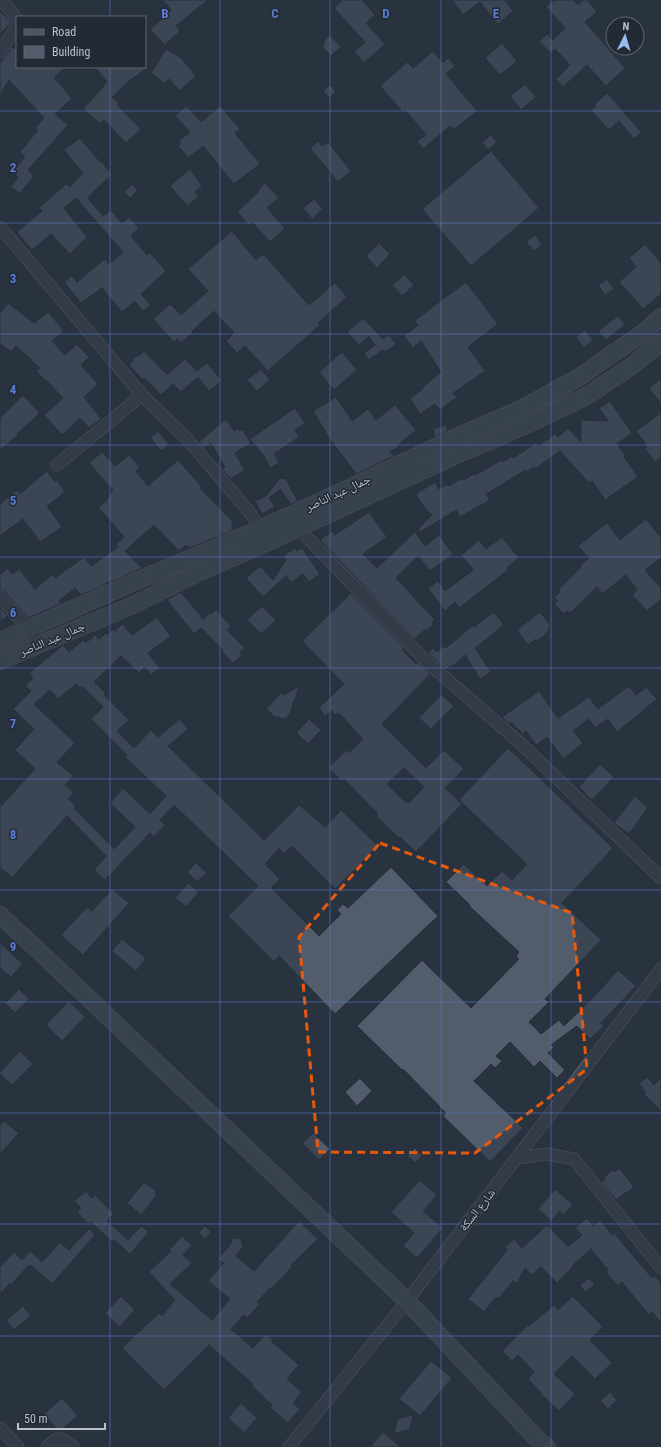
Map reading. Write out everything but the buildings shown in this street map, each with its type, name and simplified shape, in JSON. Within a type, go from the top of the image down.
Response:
[{"type":"main road","name":"جمال عبد الناصر","points":[[0,661],[131,606],[200,572],[345,490],[461,435],[519,410],[578,378],[644,332],[661,317]]},
{"type":"main road","name":"جمال عبد الناصر","points":[[0,641],[28,628],[264,536],[298,528],[585,397],[633,365],[661,342]]},
{"type":"main road","points":[[0,915],[407,1301],[540,1442],[547,1447]]},
{"type":"street","points":[[2,0],[16,18]]},
{"type":"street","points":[[0,52],[16,28]]},
{"type":"street","points":[[0,227],[142,395],[188,440],[252,514],[264,536]]},
{"type":"street","points":[[57,464],[142,395]]},
{"type":"street","points":[[298,528],[427,662],[519,742],[661,878]]},
{"type":"street","points":[[0,597],[42,644]]},
{"type":"street","name":"شارع السكة","points":[[289,1447],[407,1301],[661,969]]},
{"type":"street","points":[[517,1158],[547,1154],[574,1159],[661,1268]]},
{"type":"street","points":[[0,1428],[18,1447]]},
{"type":"street","points":[[47,1447],[56,1439],[62,1439],[73,1447]]},
{"type":"highlighted area","points":[[380,843],[572,913],[587,1069],[475,1153],[318,1152],[299,937]]}]
